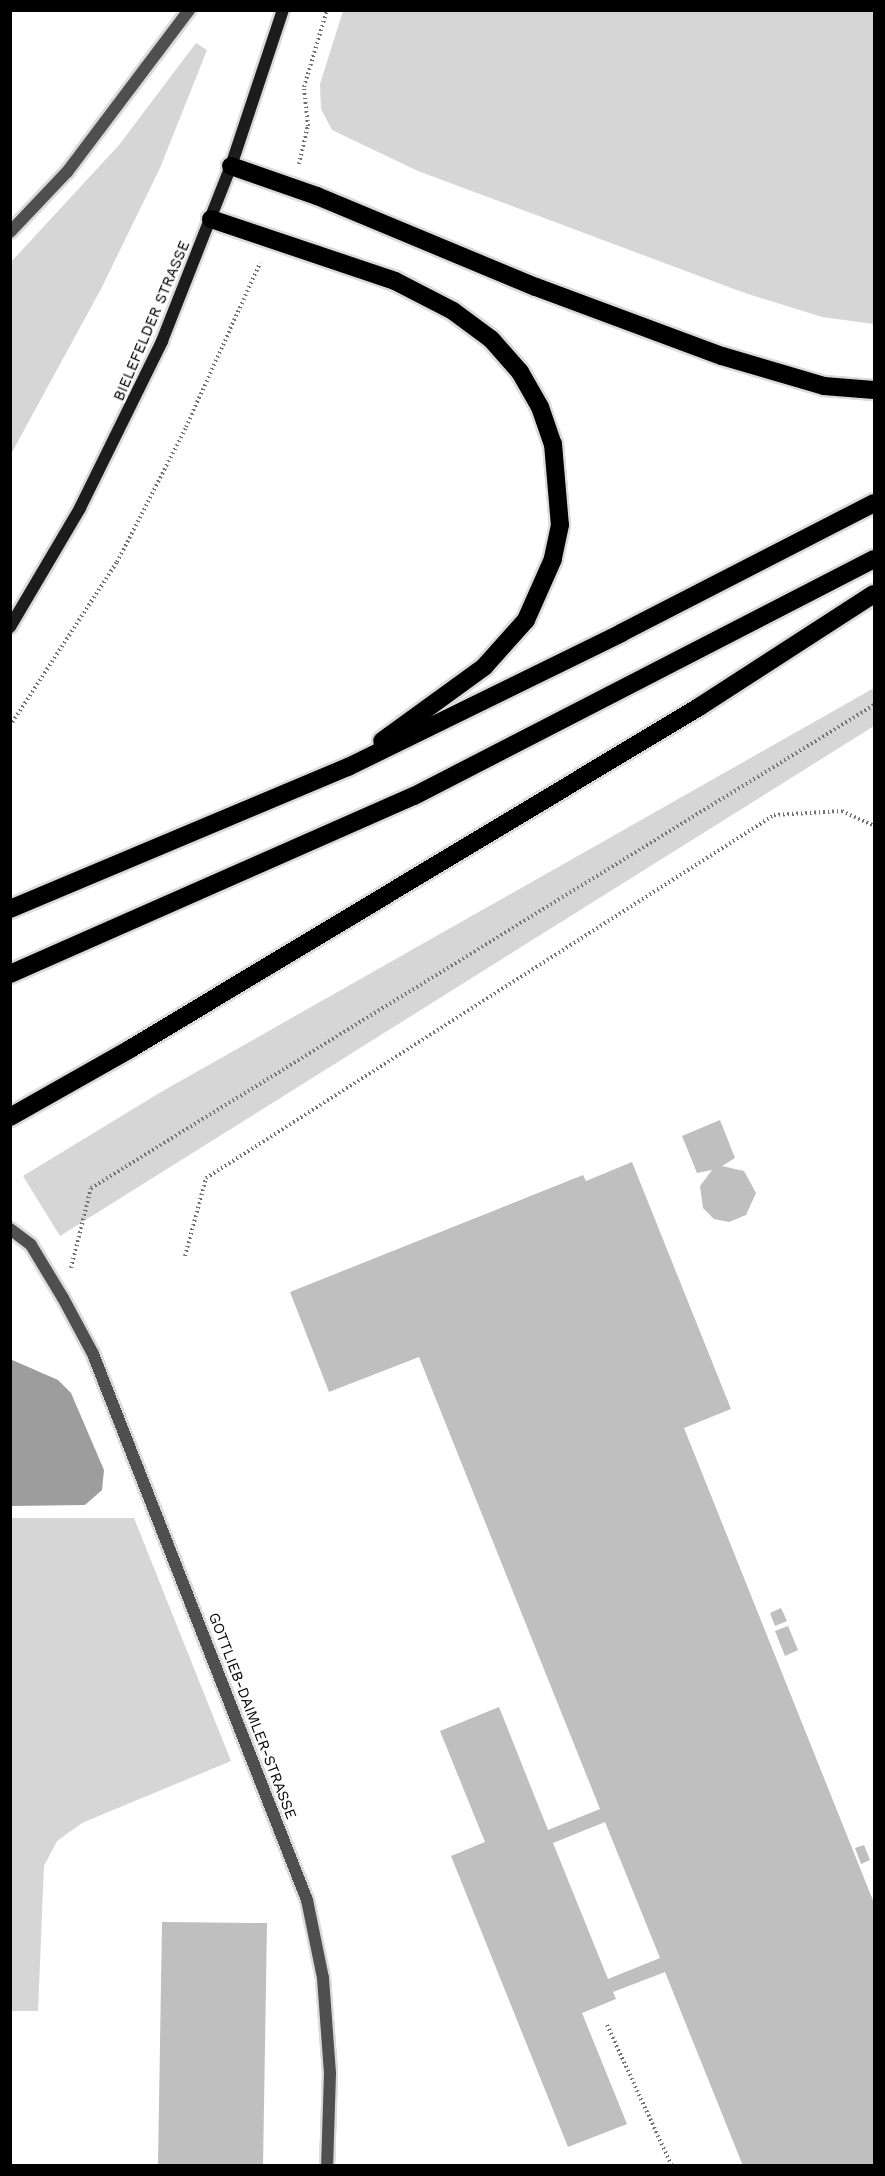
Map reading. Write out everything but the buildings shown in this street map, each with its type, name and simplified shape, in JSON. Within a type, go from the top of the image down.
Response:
[{"type":"highway","points":[[231,166],[317,196],[536,286],[722,357],[824,386],[874,390]]},
{"type":"highway","points":[[211,219],[395,281],[453,311],[490,339],[520,372],[540,407],[553,444],[560,525],[553,559],[526,620],[484,667],[348,767]]},
{"type":"highway","points":[[10,909],[348,767],[590,649],[874,503]]},
{"type":"highway","points":[[10,974],[414,796],[874,559]]},
{"type":"highway","points":[[10,1117],[130,1049],[699,707],[874,594]]},
{"type":"main road","name":"BIELEFELDER STRASSE","points":[[10,627],[110,450],[162,341],[231,166],[283,10]]},
{"type":"street","points":[[10,232],[74,163],[189,10]]},
{"type":"street","name":"GOTTLIEB-DAIMLER-STRASSE","points":[[10,1229],[31,1245],[93,1354],[307,1900],[324,1990],[330,2073],[327,2166]]},
{"type":"path","points":[[303,153],[308,126],[304,87],[327,10]]},
{"type":"path","points":[[10,726],[117,562],[186,427],[254,276]]},
{"type":"path","points":[[63,1298],[92,1188],[874,705]]},
{"type":"path","points":[[185,1256],[206,1178],[774,815],[842,812],[874,826]]},
{"type":"path","points":[[607,2025],[672,2166]]},
{"type":"shaded area","points":[[343,11],[874,11],[874,324],[822,317],[742,292],[418,171],[332,130],[321,109],[320,84]]},
{"type":"shaded area","points":[[196,43],[207,50],[160,168],[101,289],[11,454],[11,262],[119,145]]},
{"type":"shaded area","points":[[874,688],[874,726],[60,1236],[23,1176],[161,1092]]},
{"type":"shaded area","points":[[10,1359],[58,1380],[71,1393],[104,1470],[102,1490],[85,1505],[11,1506]]},
{"type":"shaded area","points":[[11,1518],[134,1518],[231,1761],[82,1823],[57,1841],[44,1866],[38,2011],[11,2011]]}]
